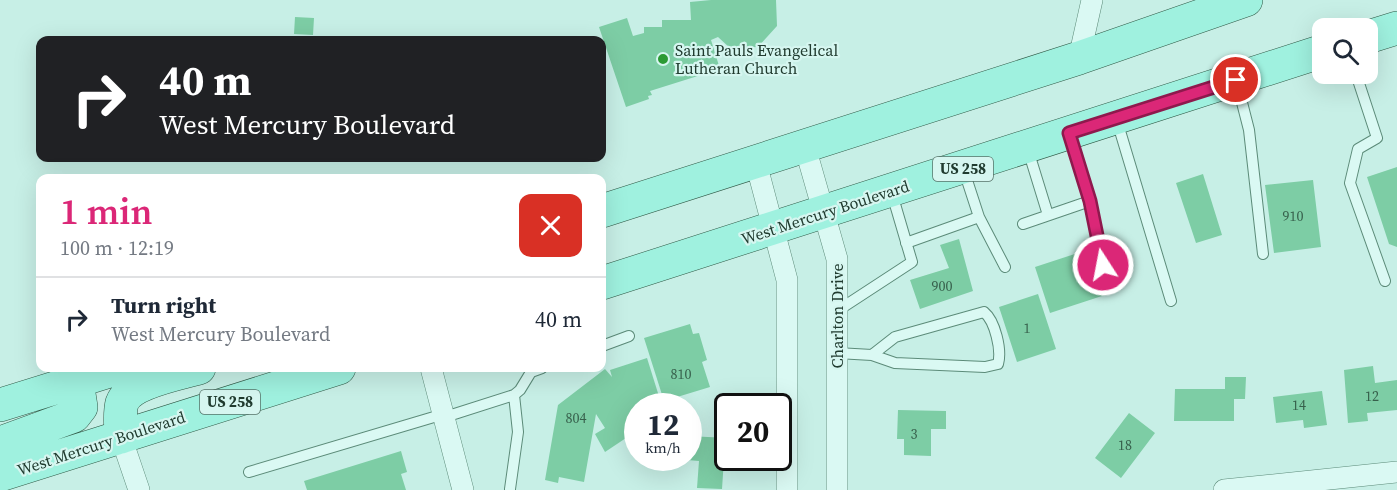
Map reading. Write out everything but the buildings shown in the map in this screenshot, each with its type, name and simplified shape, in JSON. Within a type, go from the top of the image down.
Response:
[{"type":"main road","points":[[606,211],[1079,58],[1236,3]]},
{"type":"main road","points":[[1378,34],[1397,28]]},
{"type":"main road","name":"West Mercury Boulevard","points":[[606,282],[1312,55]]},
{"type":"main road","points":[[0,405],[106,372]]},
{"type":"main road","points":[[121,437],[121,408],[130,392],[147,383],[185,372]]},
{"type":"main road","name":"West Mercury Boulevard","points":[[0,475],[326,372]]},
{"type":"main road","points":[[0,443],[74,416],[81,407],[78,381]]},
{"type":"street","points":[[1079,58],[1092,0]]},
{"type":"street","name":"Charlton Drive","points":[[805,147],[837,259],[837,490]]},
{"type":"street","points":[[756,163],[775,227],[787,280],[787,490]]},
{"type":"street","points":[[432,372],[463,490]]},
{"type":"street","points":[[121,437],[139,490]]},
{"type":"street","points":[[1224,490],[1397,472]]},
{"type":"lane","points":[[1236,80],[1249,130],[1263,254]]},
{"type":"lane","points":[[1359,84],[1377,138],[1358,149],[1350,183],[1385,281]]},
{"type":"lane","points":[[1116,118],[1171,301]]},
{"type":"lane","points":[[1069,133],[1090,201],[1108,286]]},
{"type":"lane","points":[[1027,147],[1048,215]]},
{"type":"lane","points":[[964,168],[979,217],[1005,267]]},
{"type":"lane","points":[[837,311],[912,262],[891,190]]},
{"type":"lane","points":[[1023,224],[1090,201]]},
{"type":"lane","points":[[906,243],[979,217]]},
{"type":"lane","points":[[837,353],[872,356],[895,363],[985,367],[998,364],[1000,355],[990,317],[984,312],[895,337],[872,356]]},
{"type":"lane","points":[[606,345],[629,336]]},
{"type":"lane","points":[[249,472],[514,395],[520,390],[531,372]]},
{"type":"lane","points":[[510,489],[518,432],[514,395]]},
{"type":"place","name":"Saint Pauls Evangelical Lutheran Church","points":[[663,59]]},
{"type":"route","points":[[1103,265],[1090,201],[1069,133],[1236,80]]}]
